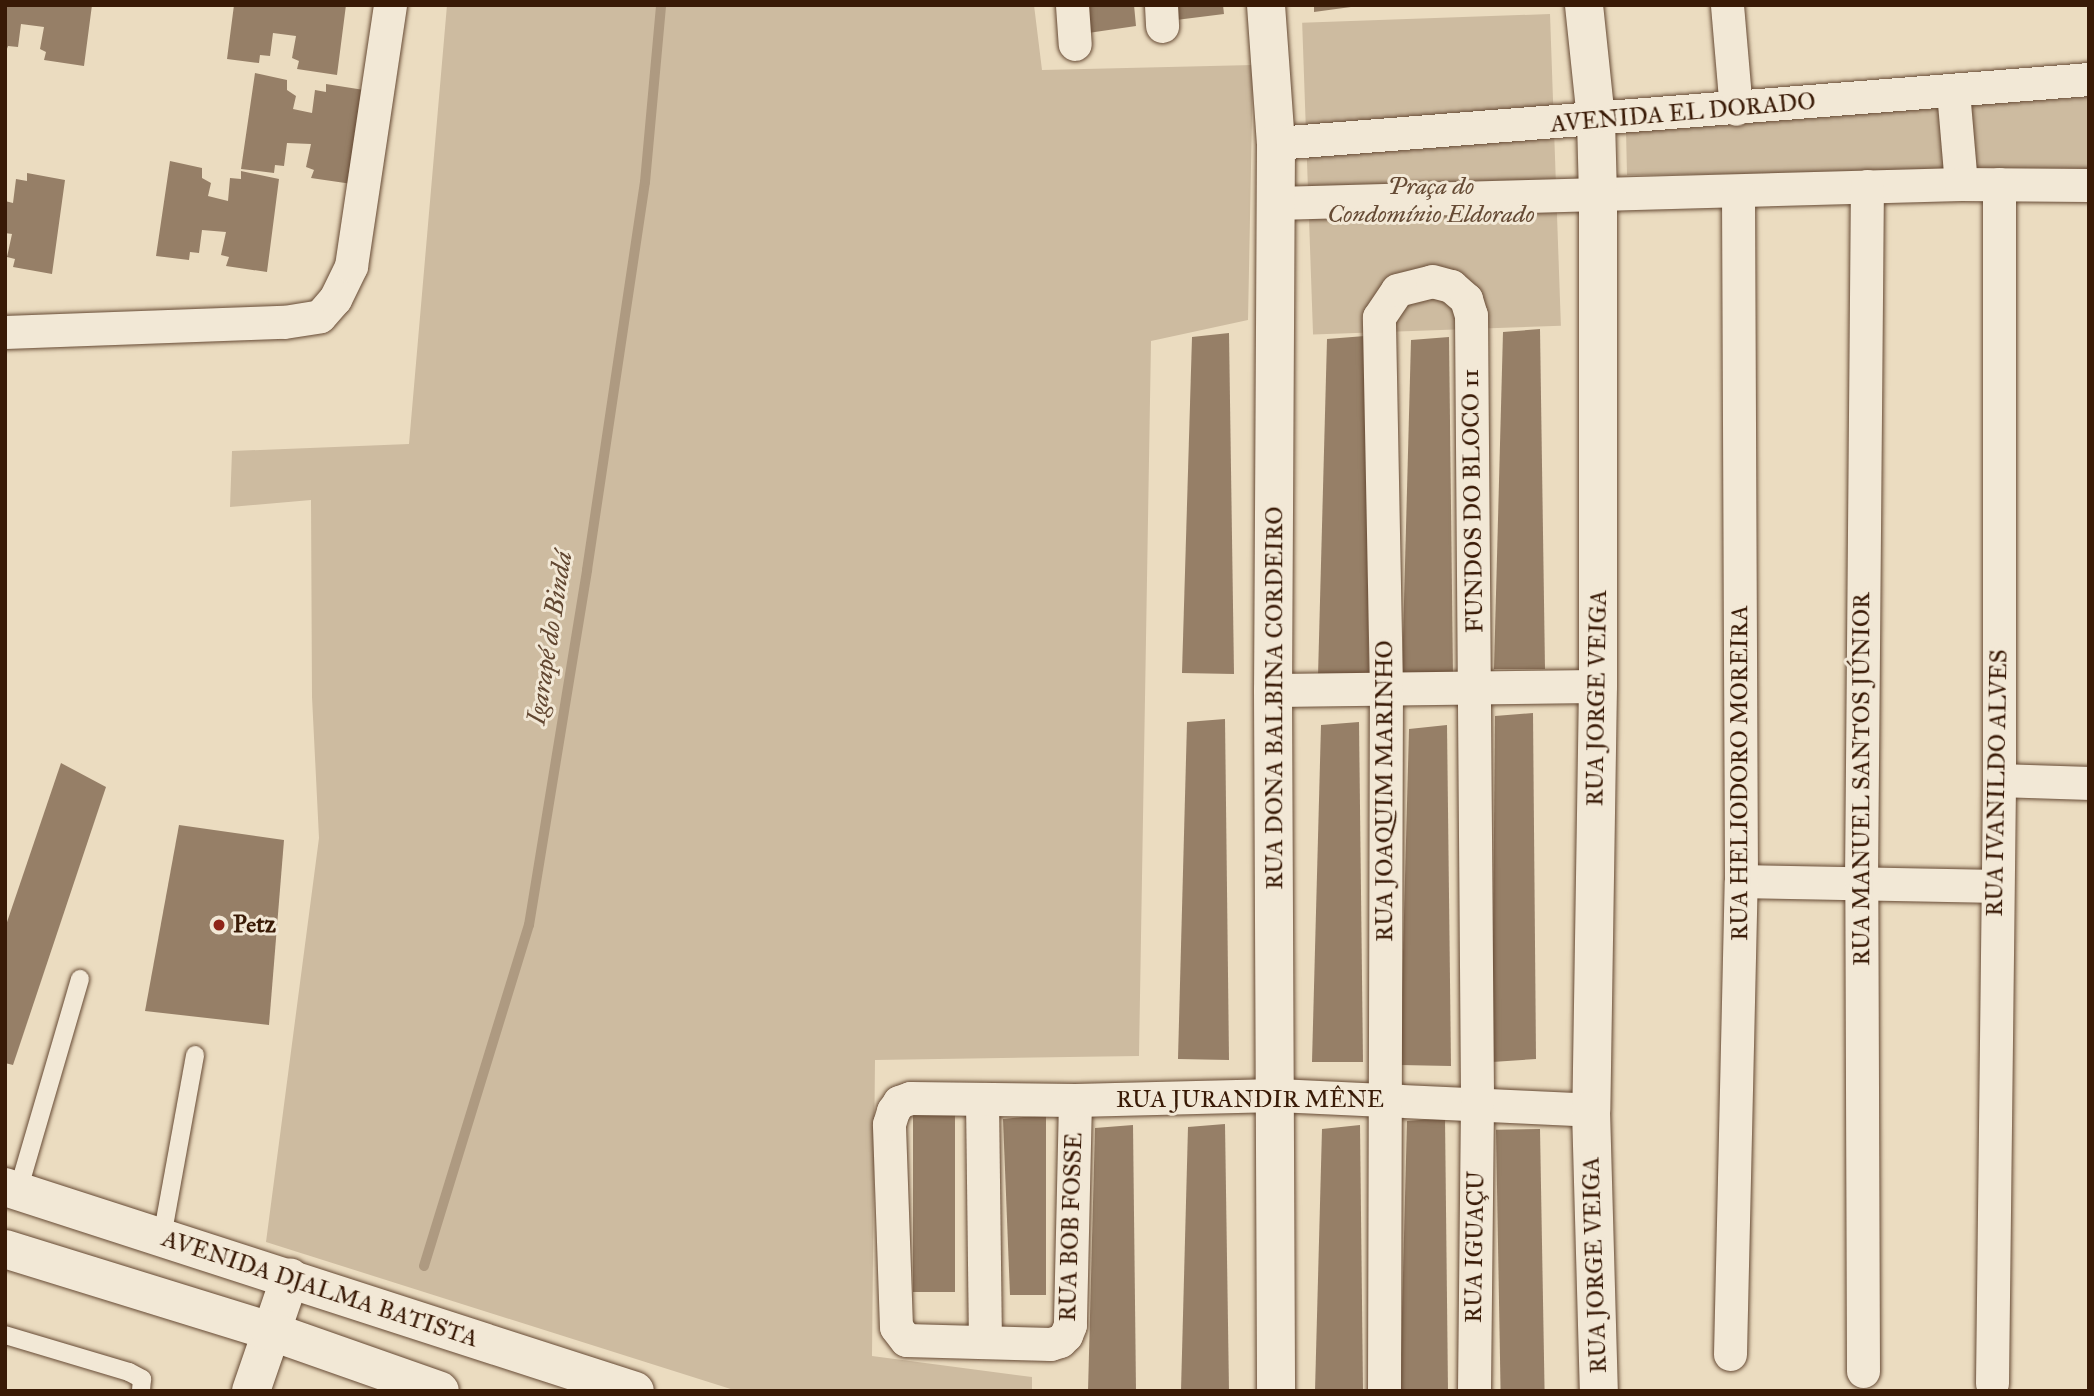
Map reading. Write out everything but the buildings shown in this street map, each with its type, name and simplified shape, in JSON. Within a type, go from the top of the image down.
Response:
[{"type":"street","points":[[5,332],[284,322],[320,316],[335,299],[351,266],[390,5]]},
{"type":"street","points":[[1072,5],[1075,44]]},
{"type":"street","name":"RUA DONA BALBINA CORDEIRO","points":[[1266,5],[1276,143],[1273,690],[1277,1095],[1276,1391]]},
{"type":"street","name":"RUA JORGE VEIGA","points":[[1584,5],[1596,120],[1598,194],[1598,686],[1591,1110],[1599,1391]]},
{"type":"street","points":[[1727,5],[1736,109]]},
{"type":"street","name":"AVENIDA EL DORADO","points":[[1276,143],[1736,109],[2089,79]]},
{"type":"street","points":[[1953,91],[1961,184]]},
{"type":"street","points":[[1276,203],[1961,184],[2089,185]]},
{"type":"street","name":"RUA IVANILDO ALVES","points":[[1992,1383],[1999,780],[1999,184]]},
{"type":"street","name":"RUA MANUEL SANTOS JÚNIOR","points":[[1863,1371],[1861,882],[1867,187]]},
{"type":"street","name":"RUA HELIODORO MOREIRA","points":[[1730,1354],[1741,881],[1738,192]]},
{"type":"street","name":"RUA JOAQUIM MARINHO","points":[[1384,1391],[1386,689],[1378,317],[1397,290],[1432,281],[1451,286],[1466,299],[1471,315]]},
{"type":"street","name":"FUNDOS DO BLOCO 11","points":[[1471,315],[1477,1103]]},
{"type":"street","points":[[1273,690],[1598,686]]},
{"type":"street","points":[[1999,780],[2089,783]]},
{"type":"street","points":[[1741,881],[1996,886]]},
{"type":"street","name":"RUA JURANDIR MÊNE","points":[[985,1340],[920,1343],[906,1340],[896,1327],[889,1124],[892,1111],[899,1102],[910,1098],[1075,1100],[1277,1095],[1591,1110]]},
{"type":"street","points":[[982,1099],[985,1340]]},
{"type":"street","name":"RUA BOB FOSSE","points":[[985,1340],[1051,1343],[1060,1341],[1070,1325],[1075,1100]]},
{"type":"street","name":"RUA IGUAÇU","points":[[1474,1391],[1477,1103]]},
{"type":"street","name":"AVENIDA DJALMA BATISTA","points":[[12,1189],[635,1391]]},
{"type":"street","points":[[5,1249],[270,1331],[440,1391]]},
{"type":"street","points":[[251,1391],[290,1278]]},
{"type":"lane","points":[[12,1189],[80,979]]},
{"type":"lane","points":[[162,1237],[195,1055]]},
{"type":"lane","points":[[5,1335],[129,1372],[142,1379],[141,1391]]},
{"type":"green space","points":[[447,5],[1034,5],[1042,70],[1253,65],[1248,320],[1151,341],[1139,1056],[875,1060],[872,1356],[1032,1377],[1032,1391],[737,1391],[266,1242],[319,838],[312,697],[311,500],[230,507],[232,451],[409,444]]},
{"type":"green space","name":"Praça do Condomínio Eldorado","points":[[1550,14],[1561,326],[1313,334],[1302,23]]},
{"type":"green space","points":[[2089,96],[2089,171],[1627,175],[1626,130]]},
{"type":"waterway","name":"Igarapé do Bindá","points":[[424,1266],[529,925],[587,570],[645,182],[661,5]]},
{"type":"place","name":"Petz","points":[[219,925]]}]
